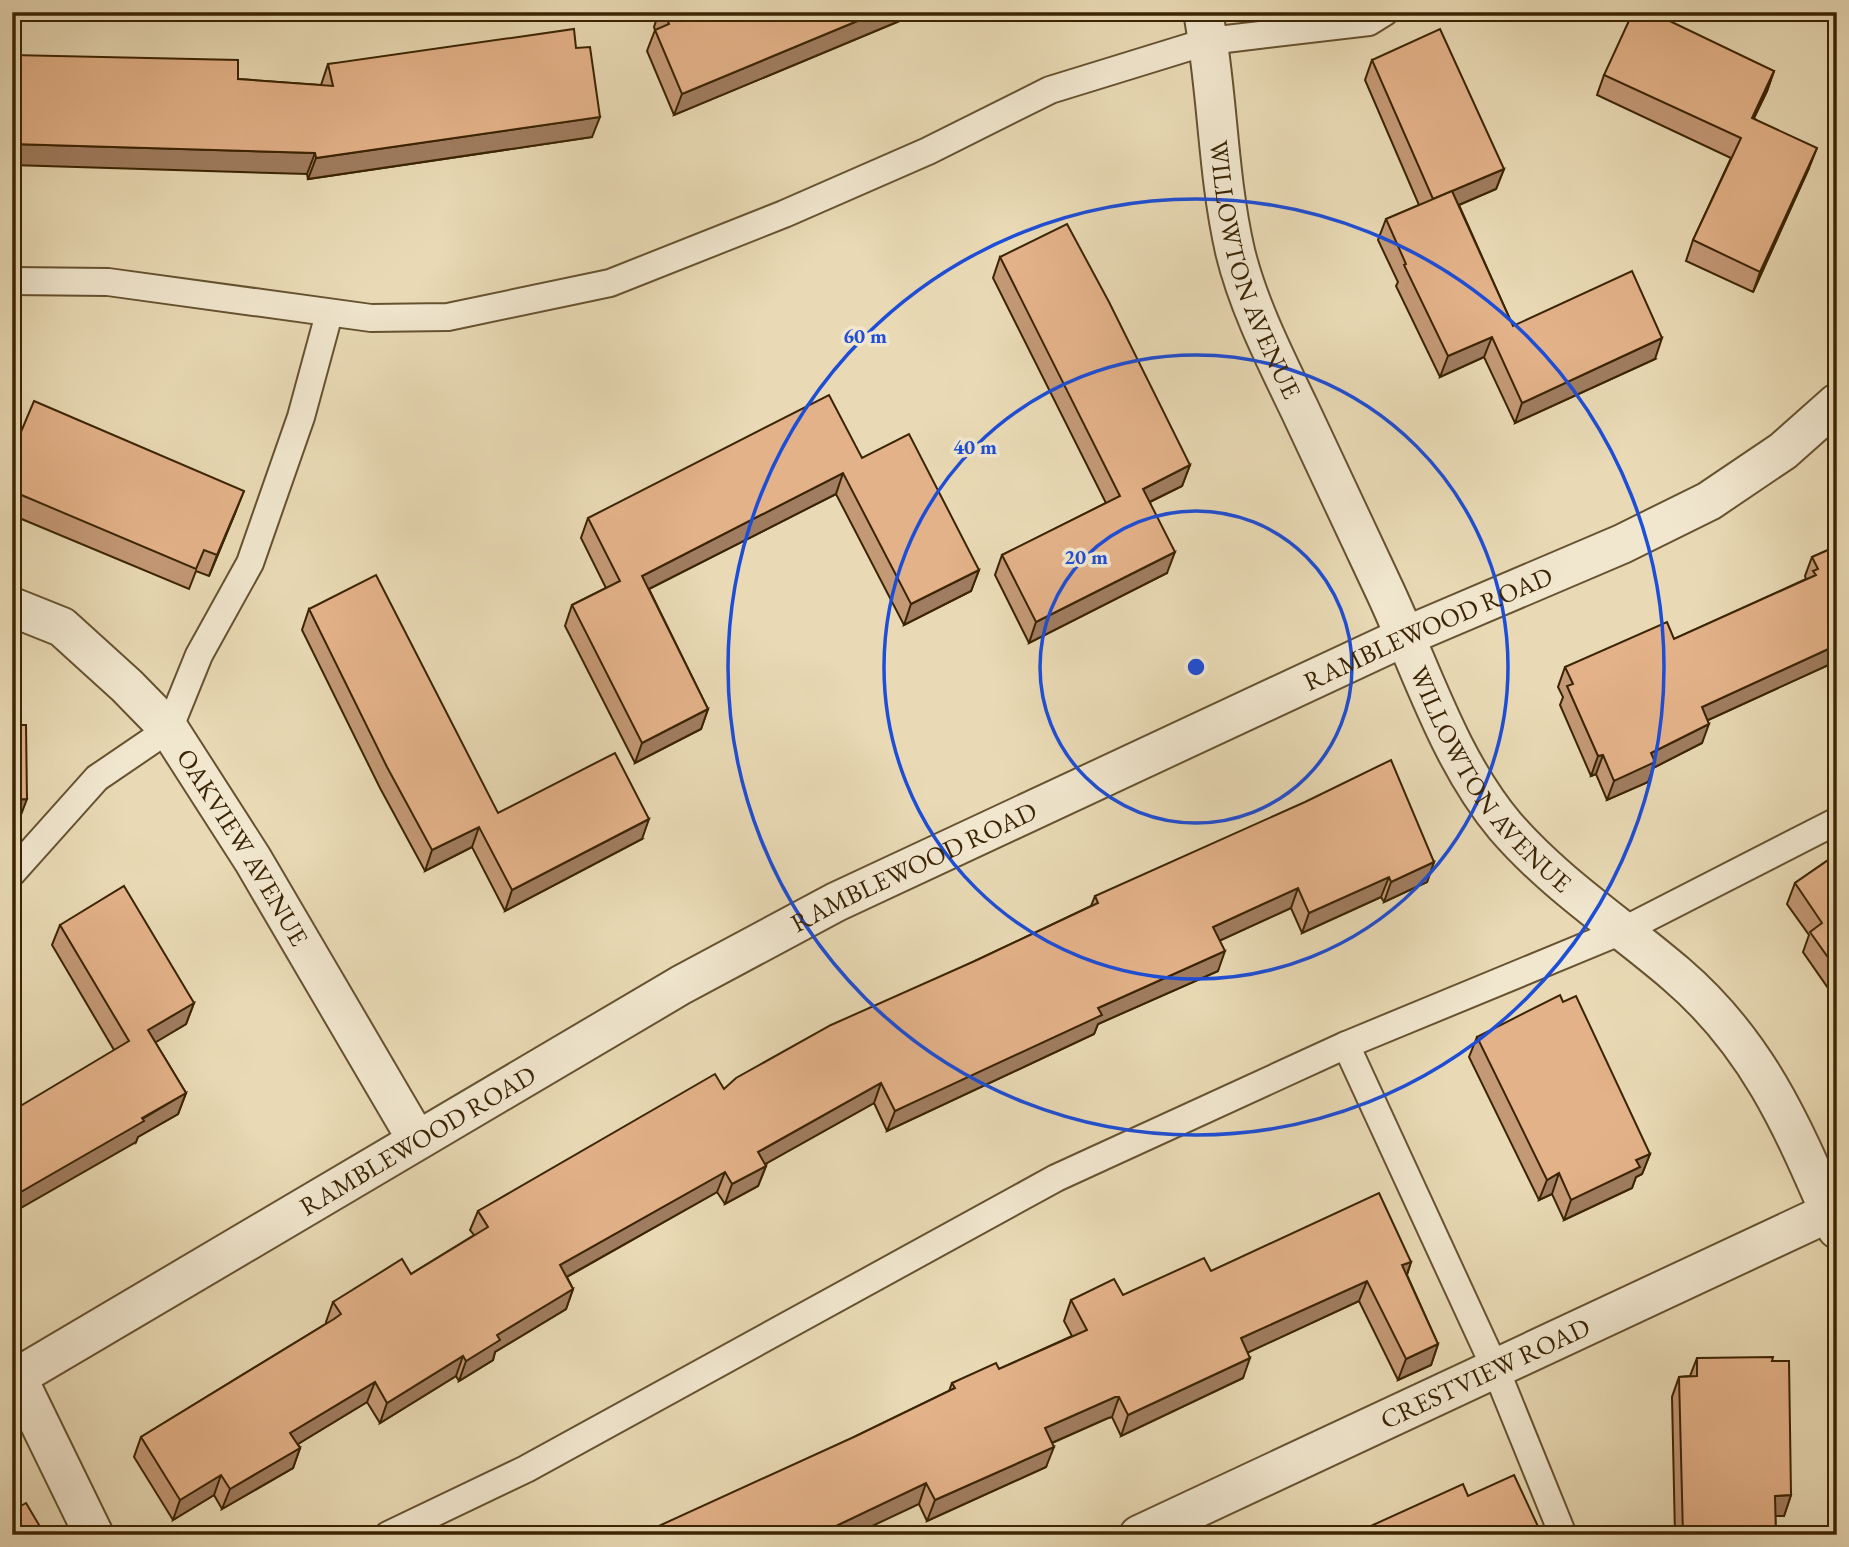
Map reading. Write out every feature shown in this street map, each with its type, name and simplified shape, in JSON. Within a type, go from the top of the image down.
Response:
[{"type":"street","name":"WILLOWTON AVENUE","points":[[1206,27],[1223,180],[1236,253],[1265,337],[1406,636],[1462,763],[1504,825],[1555,878],[1678,975],[1725,1023],[1754,1058],[1786,1114],[1833,1220]]},
{"type":"street","name":"RAMBLEWOOD ROAD","points":[[15,1379],[681,985],[836,902],[1406,636],[1622,544],[1709,501],[1783,451],[1837,403]]},
{"type":"street","name":"OAKVIEW AVENUE","points":[[12,607],[62,628],[127,685],[169,729],[253,860],[417,1140]]},
{"type":"street","name":"CRESTVIEW ROAD","points":[[1139,1535],[1496,1370],[1833,1220]]},
{"type":"street","points":[[15,1379],[94,1535]]},
{"type":"lane","points":[[12,281],[108,282],[371,318],[448,317],[610,283],[784,214],[916,156],[1050,90],[1206,27],[1369,22],[1385,12]]},
{"type":"lane","points":[[12,873],[97,778],[169,729],[199,655],[250,563],[301,417],[329,314]]},
{"type":"lane","points":[[388,1535],[526,1469],[1056,1178],[1346,1045],[1622,931],[1837,821]]},
{"type":"lane","points":[[1346,1045],[1496,1370],[1563,1535]]},
{"type":"building","points":[[664,12],[879,12],[682,94],[655,30],[669,24]]},
{"type":"building","points":[[1633,12],[1651,12],[1774,71],[1752,118],[1817,148],[1760,272],[1693,240],[1741,138],[1604,75]]},
{"type":"building","points":[[574,29],[576,48],[590,47],[600,117],[316,158],[315,153],[12,144],[12,55],[238,60],[238,79],[333,86],[328,64]]},
{"type":"building","points":[[1440,29],[1504,169],[1433,199],[1372,60]]},
{"type":"building","points":[[1452,191],[1513,326],[1632,271],[1662,338],[1522,403],[1492,337],[1448,356],[1404,265],[1406,264],[1386,219]]},
{"type":"building","points":[[1067,224],[1190,465],[1143,489],[1175,552],[1036,622],[1002,555],[1120,496],[1000,257]]},
{"type":"building","points":[[829,395],[862,458],[909,434],[979,570],[911,604],[843,473],[642,576],[708,709],[642,743],[572,605],[620,581],[588,518]]},
{"type":"building","points":[[34,401],[244,491],[217,555],[204,550],[196,569],[12,491],[12,453]]},
{"type":"building","points":[[1837,546],[1837,645],[1702,707],[1709,724],[1651,753],[1655,762],[1614,781],[1603,755],[1598,756],[1567,686],[1573,684],[1565,667],[1667,622],[1674,639],[1816,575],[1813,571],[1818,569],[1812,557]]},
{"type":"building","points":[[376,575],[498,813],[615,753],[649,819],[512,890],[479,827],[432,850],[387,767],[309,609]]},
{"type":"building","points":[[12,725],[26,725],[27,799],[12,800]]},
{"type":"building","points":[[1391,760],[1434,862],[1391,882],[1389,877],[1309,913],[1298,888],[1213,927],[1225,951],[1098,1008],[1102,1015],[895,1111],[881,1083],[758,1152],[766,1166],[732,1184],[725,1172],[560,1265],[573,1289],[497,1335],[500,1340],[466,1361],[463,1356],[387,1403],[375,1382],[290,1433],[300,1448],[230,1489],[221,1475],[180,1500],[141,1437],[334,1319],[341,1314],[333,1302],[402,1259],[411,1274],[488,1227],[478,1211],[715,1074],[724,1089],[736,1078],[831,1025],[1098,903],[1095,896],[1305,802]]},
{"type":"building","points":[[1837,854],[1837,970],[1810,932],[1822,923],[1795,883]]},
{"type":"building","points":[[124,886],[194,1003],[148,1030],[186,1093],[142,1118],[144,1121],[12,1197],[12,1111],[129,1041],[60,925]]},
{"type":"building","points":[[1560,995],[1563,1002],[1576,996],[1650,1154],[1636,1160],[1640,1167],[1571,1200],[1559,1173],[1547,1180],[1477,1037]]},
{"type":"building","points":[[1379,1193],[1411,1262],[1402,1265],[1438,1344],[1406,1359],[1367,1281],[1241,1338],[1250,1358],[1128,1415],[1119,1397],[1115,1397],[1045,1428],[1054,1447],[935,1500],[926,1483],[817,1535],[639,1535],[955,1388],[952,1383],[996,1363],[999,1369],[1087,1330],[1071,1300],[1114,1279],[1123,1295],[1204,1258],[1211,1271]]},
{"type":"building","points":[[1773,1357],[1772,1361],[1789,1361],[1791,1495],[1775,1496],[1776,1535],[1683,1535],[1679,1377],[1697,1376],[1697,1358]]},
{"type":"building","points":[[1514,1475],[1542,1535],[1364,1535],[1362,1530],[1463,1484],[1468,1496]]},
{"type":"building","points":[[26,1503],[45,1535],[12,1535],[12,1511]]}]
